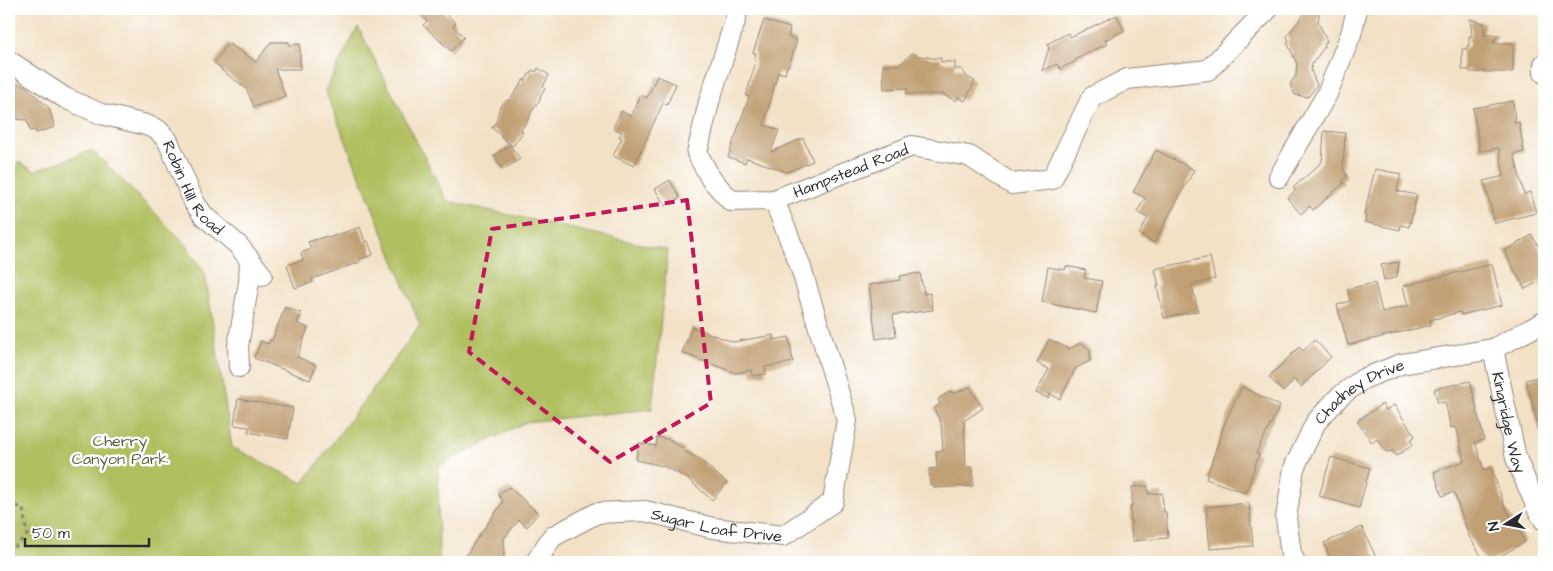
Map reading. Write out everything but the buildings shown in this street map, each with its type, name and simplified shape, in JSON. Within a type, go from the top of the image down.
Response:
[{"type":"street","name":"Hampstead Road","points":[[735,9],[736,18],[709,102],[697,153],[712,178],[731,201],[774,200],[912,146],[968,156],[1012,184],[1052,179],[1092,97],[1127,79],[1208,70],[1268,9]]},
{"type":"street","points":[[1279,177],[1327,94],[1351,34],[1357,9]]},
{"type":"street","name":"Robin Hill Road","points":[[9,61],[65,98],[101,114],[146,125],[158,130],[168,141],[194,202],[204,216],[238,246],[256,267],[249,282],[238,346],[239,367]]},
{"type":"street","points":[[1544,64],[1544,74]]},
{"type":"street","name":"Sugar Loaf Drive","points":[[536,562],[552,538],[597,513],[645,511],[713,528],[783,536],[833,502],[847,420],[800,265],[774,200]]},
{"type":"street","name":"Chadney Drive","points":[[1295,562],[1291,554],[1286,518],[1294,468],[1316,422],[1340,397],[1363,379],[1401,364],[1493,348],[1544,322]]},
{"type":"street","name":"Kingridge Way","points":[[1493,348],[1516,458],[1544,520]]},
{"type":"path","points":[[9,502],[23,508],[27,534],[9,552]]},
{"type":"highlighted area","points":[[687,200],[711,403],[610,462],[469,352],[492,229]]},
{"type":"green space","name":"Cherry Canyon Park","points":[[358,27],[447,201],[668,250],[652,409],[526,422],[438,466],[439,562],[9,562],[9,181],[18,162],[35,171],[92,150],[189,247],[189,250],[205,273],[232,447],[303,483],[420,325],[325,90]]}]
